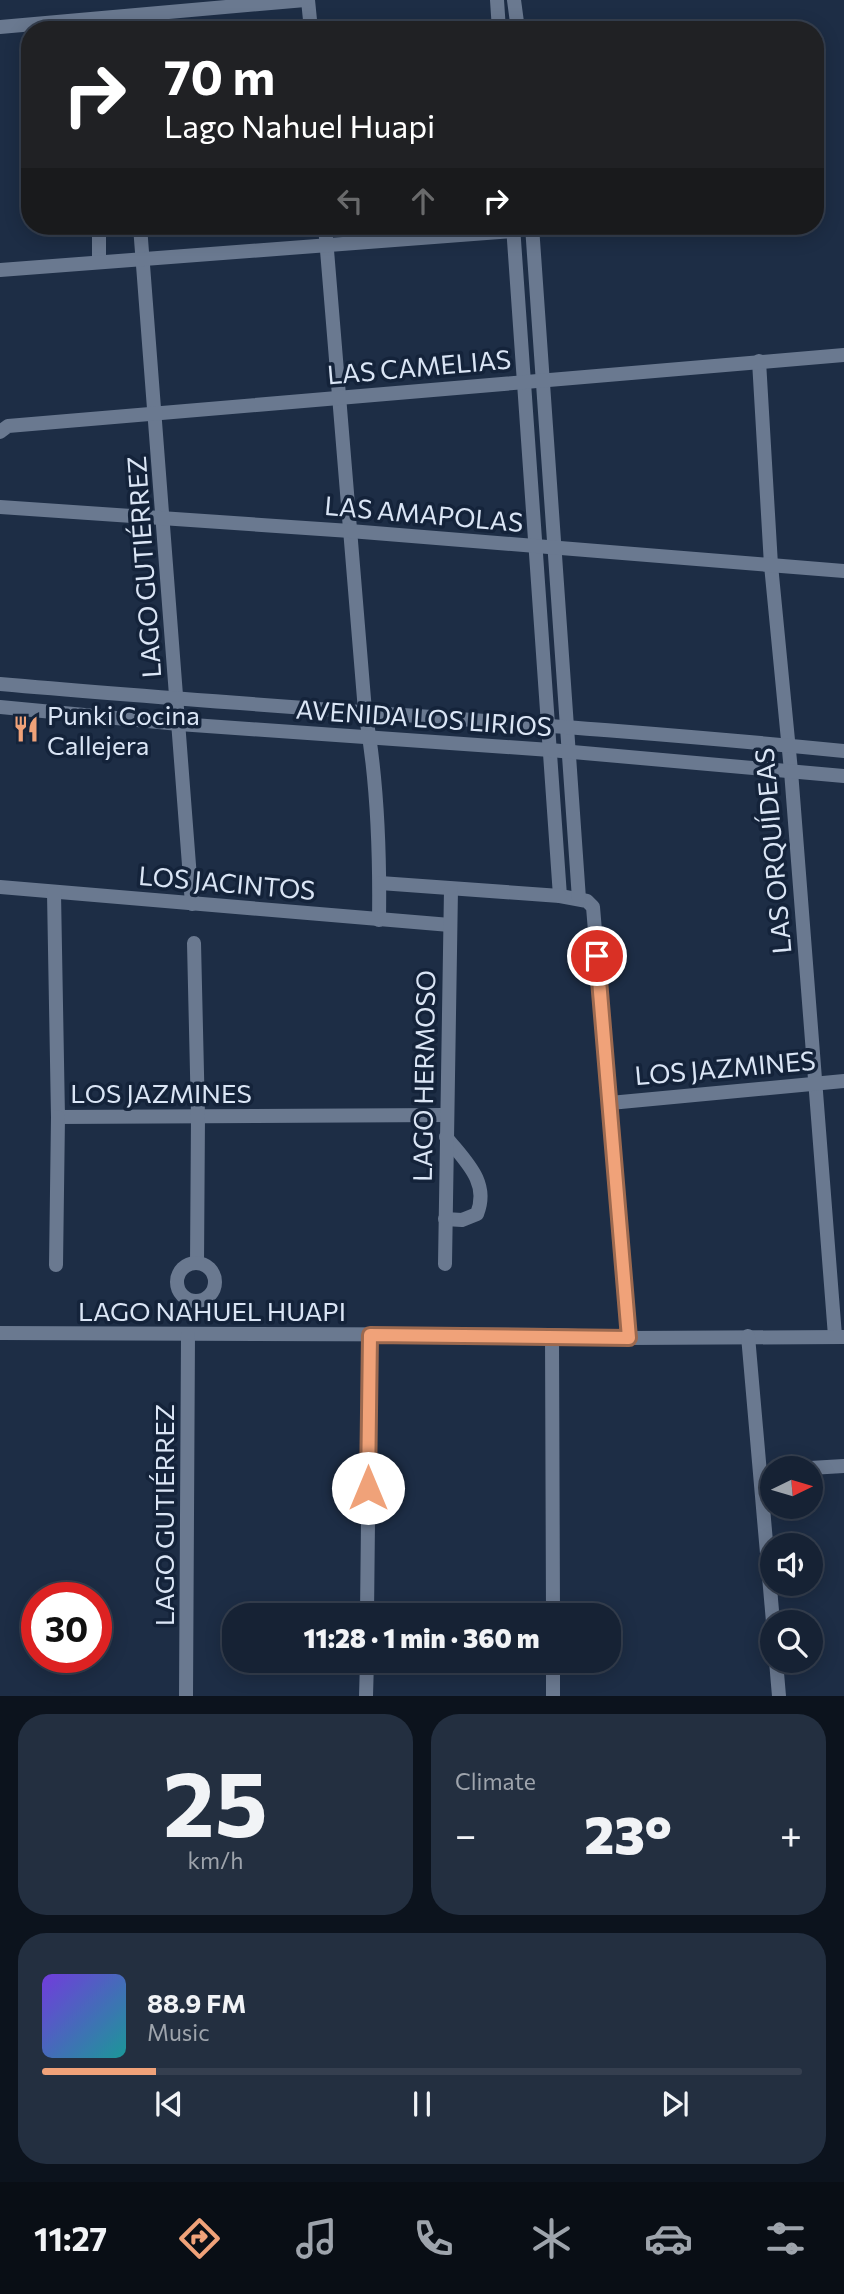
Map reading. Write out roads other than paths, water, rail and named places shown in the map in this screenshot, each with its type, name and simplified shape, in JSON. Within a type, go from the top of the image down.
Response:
[{"type":"street","points":[[139,21],[307,0],[310,21]]},
{"type":"street","points":[[497,0],[498,21]]},
{"type":"street","points":[[515,3],[517,21]]},
{"type":"street","points":[[0,27],[21,26]]},
{"type":"street","points":[[99,235],[99,262]]},
{"type":"street","name":"LAGO GUTIÉRREZ","points":[[141,235],[192,904]]},
{"type":"street","points":[[326,235],[365,711],[370,739],[380,883],[379,919]]},
{"type":"street","points":[[0,270],[436,235]]},
{"type":"street","points":[[514,235],[560,896]]},
{"type":"street","points":[[533,235],[579,899]]},
{"type":"street","name":"LAS CAMELIAS","points":[[0,432],[8,426],[844,355]]},
{"type":"street","name":"LAS ORQUÍDEAS","points":[[758,361],[771,565],[839,1337]]},
{"type":"street","name":"LAS AMAPOLAS","points":[[0,507],[350,531],[844,571]]},
{"type":"street","name":"AVENIDA LOS LIRIOS","points":[[0,684],[844,751]]},
{"type":"street","name":"AVENIDA LOS LIRIOS","points":[[0,707],[370,739],[568,751],[844,776]]},
{"type":"street","points":[[380,883],[560,896],[587,901],[593,907],[629,1338]]},
{"type":"street","name":"LOS JACINTOS","points":[[0,887],[450,925]]},
{"type":"street","name":"LAGO HERMOSO","points":[[445,1264],[451,889]]},
{"type":"street","name":"LOS JAZMINES","points":[[54,893],[58,1117],[446,1115]]},
{"type":"street","points":[[194,943],[198,1116],[197,1263]]},
{"type":"street","name":"LOS JAZMINES","points":[[610,1103],[844,1081]]},
{"type":"street","points":[[56,1265],[58,1117]]},
{"type":"street","points":[[445,1219],[463,1220],[477,1214],[482,1201],[480,1185],[471,1168],[446,1137]]},
{"type":"street","name":"LAGO NAHUEL HUAPI","points":[[0,1333],[839,1337]]},
{"type":"street","name":"LAGO GUTIÉRREZ","points":[[186,1696],[188,1335]]},
{"type":"street","points":[[367,1603],[370,1335]]},
{"type":"street","points":[[552,1335],[553,1603]]},
{"type":"street","points":[[748,1336],[764,1456]]},
{"type":"street","points":[[823,1467],[844,1465]]},
{"type":"street","points":[[768,1519],[772,1610]]},
{"type":"street","points":[[366,1696],[367,1673]]},
{"type":"street","points":[[553,1673],[553,1696]]},
{"type":"street","points":[[777,1673],[779,1696]]},
{"type":"place","name":"Punki Cocina Callejera","points":[[26,729]]}]
